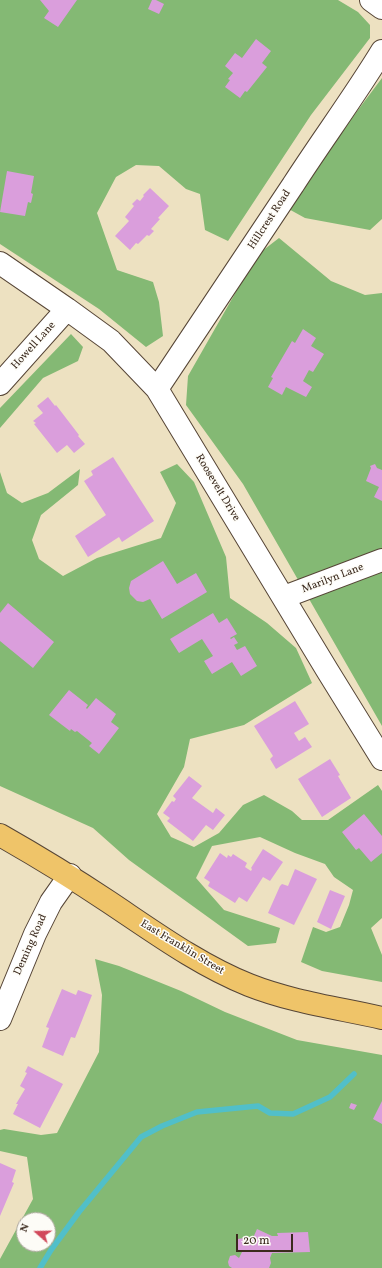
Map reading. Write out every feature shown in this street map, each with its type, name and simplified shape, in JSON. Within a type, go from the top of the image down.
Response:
[{"type":"main road","name":"East Franklin Street","points":[[0,835],[70,875],[150,929],[217,971],[250,985],[284,996],[382,1018]]},
{"type":"street","points":[[371,0],[382,8]]},
{"type":"street","name":"Hillcrest Road","points":[[157,389],[292,185],[365,79],[382,51]]},
{"type":"street","name":"Roosevelt Drive","points":[[0,263],[111,341],[157,389],[382,759]]},
{"type":"street","name":"Howell Lane","points":[[0,384],[67,309]]},
{"type":"street","name":"Marilyn Lane","points":[[284,597],[382,560]]},
{"type":"street","name":"Deming Road","points":[[1,1013],[35,934],[51,902],[70,875]]},
{"type":"green space","points":[[0,0],[338,0],[358,12],[370,25],[370,38],[311,115],[228,241],[205,230],[200,194],[186,189],[159,166],[136,165],[116,177],[97,213],[117,270],[153,282],[159,302],[163,336],[146,347],[99,309],[0,244]]},
{"type":"green space","points":[[382,78],[382,219],[370,230],[305,218],[285,207]]},
{"type":"green space","points":[[279,238],[331,281],[365,295],[382,293],[382,726],[243,484],[186,405],[188,376],[257,255]]},
{"type":"green space","points":[[71,334],[83,347],[78,361],[43,378],[0,428],[0,408]]},
{"type":"green space","points":[[177,464],[194,482],[226,557],[230,598],[267,623],[296,648],[312,683],[244,725],[190,739],[184,767],[157,814],[171,837],[194,847],[219,833],[243,805],[264,795],[292,811],[302,820],[328,820],[378,785],[382,791],[382,918],[371,928],[382,955],[382,982],[322,971],[301,962],[313,927],[326,932],[340,927],[353,890],[334,877],[325,864],[295,853],[260,837],[212,846],[196,878],[224,910],[280,928],[276,943],[248,946],[129,860],[93,828],[0,786],[0,472],[7,493],[22,503],[48,493],[80,469],[78,485],[41,515],[32,540],[39,559],[63,576],[97,558],[161,538],[176,503],[160,472]]},
{"type":"green space","points":[[95,959],[119,966],[181,991],[225,1012],[297,1040],[382,1055],[382,1268],[0,1268],[0,1259],[16,1230],[16,1252],[56,1252],[56,1212],[26,1212],[33,1199],[27,1157],[0,1151],[0,1130],[4,1129],[41,1135],[57,1133],[99,1052],[102,995]]},
{"type":"building","points":[[40,0],[77,0],[58,27],[44,18],[49,11]]},
{"type":"building","points":[[152,0],[156,0],[164,4],[159,14],[148,9]]},
{"type":"building","points":[[256,39],[271,51],[262,63],[267,67],[247,92],[245,91],[240,98],[225,87],[230,80],[228,79],[233,73],[225,66],[235,53],[242,58]]},
{"type":"building","points":[[7,171],[34,176],[31,203],[28,202],[25,216],[0,212]]},
{"type":"building","points":[[150,188],[169,206],[158,218],[160,219],[151,229],[154,231],[149,236],[147,235],[138,244],[136,243],[130,250],[115,236],[129,221],[125,217],[134,206],[132,204],[137,199],[140,201],[144,196],[143,195]]},
{"type":"building","points":[[303,329],[316,338],[311,346],[324,354],[313,372],[309,370],[303,381],[312,387],[306,397],[286,387],[282,395],[268,387],[273,378],[271,377],[292,341],[295,343]]},
{"type":"building","points":[[48,397],[55,406],[56,405],[85,444],[74,453],[67,445],[57,453],[34,424],[36,423],[33,421],[43,413],[37,406]]},
{"type":"building","points":[[113,457],[154,521],[122,542],[119,537],[88,557],[75,536],[106,515],[84,481],[93,475],[91,471]]},
{"type":"building","points":[[375,464],[377,468],[382,470],[382,501],[374,497],[379,487],[366,481],[371,468],[370,466]]},
{"type":"building","points":[[163,561],[177,584],[196,573],[207,592],[162,619],[150,599],[143,602],[137,601],[130,594],[129,588],[131,581]]},
{"type":"building","points":[[8,603],[54,642],[33,668],[0,641],[0,613]]},
{"type":"building","points":[[213,613],[219,623],[227,618],[237,634],[230,638],[231,639],[234,637],[238,643],[234,645],[237,650],[245,646],[257,666],[241,676],[232,662],[212,674],[204,661],[213,656],[202,639],[179,653],[170,639]]},
{"type":"building","points":[[69,690],[88,705],[86,708],[87,709],[96,698],[116,714],[111,722],[119,728],[99,754],[89,746],[92,743],[77,731],[75,732],[71,729],[70,731],[49,715]]},
{"type":"building","points":[[295,701],[309,724],[294,733],[299,741],[305,737],[312,747],[276,769],[270,759],[273,756],[254,726]]},
{"type":"building","points":[[330,759],[340,775],[338,776],[351,798],[322,817],[298,779]]},
{"type":"building","points":[[189,776],[202,786],[192,798],[213,813],[216,808],[225,815],[213,830],[206,825],[193,841],[167,821],[170,818],[163,813],[172,801],[174,802],[176,799],[173,796]]},
{"type":"building","points":[[364,814],[382,836],[382,853],[371,862],[359,848],[356,850],[342,832]]},
{"type":"building","points":[[263,849],[283,862],[270,881],[263,877],[247,902],[239,897],[235,903],[208,886],[210,882],[204,878],[220,853],[227,858],[228,855],[231,857],[233,854],[247,863],[245,867],[251,871],[251,868]]},
{"type":"building","points":[[295,869],[317,879],[294,925],[268,913],[280,886],[282,884],[288,886]]},
{"type":"building","points":[[330,890],[345,896],[331,929],[317,922]]},
{"type":"building","points":[[62,989],[76,995],[78,990],[92,995],[75,1038],[71,1037],[63,1056],[42,1047],[49,1028],[46,1027]]},
{"type":"building","points":[[28,1066],[63,1084],[40,1128],[13,1114],[18,1104],[16,1104],[25,1089],[20,1086],[27,1073],[25,1072]]},
{"type":"building","points":[[382,1101],[382,1124],[373,1119]]},
{"type":"building","points":[[351,1103],[357,1105],[354,1110],[349,1108]]},
{"type":"building","points":[[0,1163],[16,1170],[12,1182],[14,1183],[0,1216]]},
{"type":"building","points":[[257,1229],[272,1236],[278,1236],[277,1233],[308,1232],[310,1252],[272,1253],[269,1268],[232,1268],[229,1266],[228,1262],[230,1256],[235,1255],[239,1258],[242,1252],[237,1249],[236,1243],[238,1239],[244,1238],[248,1240],[253,1238]]},
{"type":"waterway","points":[[40,1268],[51,1250],[79,1212],[141,1137],[162,1126],[197,1112],[258,1106],[270,1113],[293,1114],[330,1097],[354,1074]]}]
